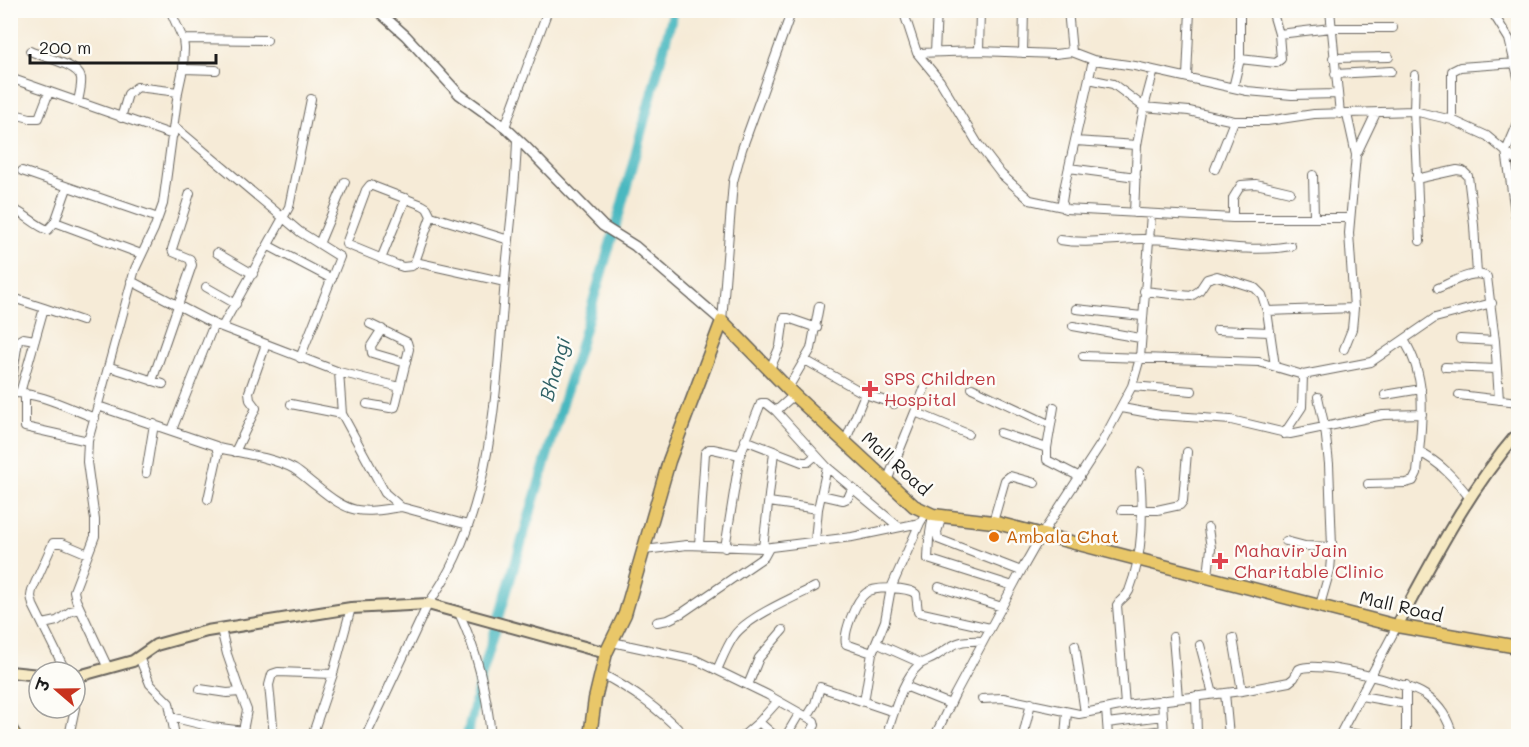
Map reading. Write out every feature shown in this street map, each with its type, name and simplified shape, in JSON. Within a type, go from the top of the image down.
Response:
[{"type":"main road","name":"Mall Road","points":[[722,321],[791,391],[886,481],[930,517],[993,522],[1397,626],[1518,647]]},
{"type":"main road","points":[[590,736],[600,674],[625,614],[669,461],[722,321]]},
{"type":"main road","points":[[1397,626],[1469,497],[1518,433]]},
{"type":"main road","points":[[87,674],[139,657],[156,645],[207,631],[351,608],[428,604],[582,646],[609,648]]},
{"type":"main road","points":[[10,672],[27,674]]},
{"type":"main road","points":[[10,728],[15,736]]},
{"type":"street","points":[[108,668],[74,595],[74,588],[94,540],[96,529],[87,462],[88,441],[110,367],[131,281],[158,218],[166,191],[183,69],[183,39],[170,10]]},
{"type":"street","points":[[505,127],[548,10]]},
{"type":"street","points":[[722,321],[733,182],[742,149],[792,10]]},
{"type":"street","points":[[903,10],[917,53],[940,81],[978,144],[1001,174],[1030,200],[1072,211],[1233,218],[1350,218]]},
{"type":"street","points":[[935,52],[937,10]]},
{"type":"street","points":[[979,51],[980,10]]},
{"type":"street","points":[[1023,53],[1024,10]]},
{"type":"street","points":[[1068,10],[1072,52]]},
{"type":"street","points":[[1187,77],[1190,10]]},
{"type":"street","points":[[1233,88],[1240,59],[1240,10]]},
{"type":"street","points":[[1240,59],[1279,62],[1281,50],[1279,34],[1272,10]]},
{"type":"street","points":[[1330,10],[1338,94],[1356,155]]},
{"type":"street","points":[[1491,10],[1509,39],[1518,77]]},
{"type":"street","points":[[379,11],[406,36],[459,93],[472,105],[505,127],[585,209],[610,231],[660,266],[722,321]]},
{"type":"street","points":[[1279,34],[1331,28],[1393,28]]},
{"type":"street","points":[[183,39],[267,40]]},
{"type":"street","points":[[30,51],[77,70],[81,77],[78,102]]},
{"type":"street","points":[[917,53],[1072,52],[1093,60],[1277,95],[1338,94]]},
{"type":"street","points":[[1333,58],[1389,57]]},
{"type":"street","points":[[1063,207],[1069,168],[1093,60]]},
{"type":"street","points":[[1452,120],[1452,70],[1460,67],[1516,63]]},
{"type":"street","points":[[183,69],[216,70]]},
{"type":"street","points":[[1134,213],[1137,145],[1154,70]]},
{"type":"street","points":[[1335,74],[1391,71]]},
{"type":"street","points":[[1415,75],[1416,179],[1420,241]]},
{"type":"street","points":[[10,78],[121,118],[174,130],[284,218],[340,257]]},
{"type":"street","points":[[1089,79],[1113,84],[1144,107],[1189,111],[1234,121],[1267,121],[1306,114],[1376,114],[1414,111],[1452,120],[1487,136],[1518,162]]},
{"type":"street","points":[[121,118],[128,94],[136,87],[178,92]]},
{"type":"street","points":[[10,113],[39,118],[49,92]]},
{"type":"street","points":[[171,430],[218,326],[236,304],[284,218],[292,199],[311,99]]},
{"type":"street","points":[[1344,349],[1352,329],[1354,308],[1349,251],[1356,155],[1376,114]]},
{"type":"street","points":[[1215,169],[1234,121]]},
{"type":"street","points":[[1518,123],[1506,151],[1518,232]]},
{"type":"street","points":[[366,736],[428,604],[457,556],[487,456],[517,164],[517,139]]},
{"type":"street","points":[[1075,141],[1137,145]]},
{"type":"street","points":[[1069,168],[1136,177]]},
{"type":"street","points":[[1416,179],[1457,170],[1466,174],[1474,225],[1477,274]]},
{"type":"street","points":[[22,171],[158,218]]},
{"type":"street","points":[[1313,175],[1314,217]]},
{"type":"street","points":[[319,244],[345,182]]},
{"type":"street","points":[[1233,218],[1233,198],[1241,184],[1257,184],[1290,192]]},
{"type":"street","points":[[300,358],[366,190],[370,185],[427,208],[431,216],[412,266],[402,267],[346,244]]},
{"type":"street","points":[[10,208],[45,229],[49,229],[55,222],[67,188]]},
{"type":"street","points":[[152,381],[192,262],[188,257],[173,252],[172,249],[190,193]]},
{"type":"street","points":[[381,259],[406,198]]},
{"type":"street","points":[[935,736],[1021,571],[1122,408],[1132,386],[1140,358],[1151,214]]},
{"type":"street","points":[[431,216],[509,240]]},
{"type":"street","points":[[55,222],[141,254]]},
{"type":"street","points":[[1060,240],[1079,242],[1149,238],[1241,249],[1273,249],[1291,246]]},
{"type":"street","points":[[269,246],[332,279]]},
{"type":"street","points":[[217,253],[253,274]]},
{"type":"street","points":[[415,262],[505,282]]},
{"type":"street","points":[[1438,288],[1477,274],[1484,274],[1487,277],[1499,400]]},
{"type":"street","points":[[1144,291],[1191,296],[1199,291],[1207,279],[1217,276],[1255,288],[1262,295],[1268,311],[1275,366]]},
{"type":"street","points":[[131,281],[218,326],[339,372],[400,387]]},
{"type":"street","points":[[206,287],[236,304]]},
{"type":"street","points":[[10,297],[82,321]]},
{"type":"street","points":[[1083,356],[1249,362],[1275,366],[1303,375],[1371,362],[1435,318],[1491,303]]},
{"type":"street","points":[[776,411],[791,391],[811,349],[817,328],[819,306]]},
{"type":"street","points":[[44,308],[23,393],[24,422],[26,428],[88,441]]},
{"type":"street","points":[[1268,311],[1354,308]]},
{"type":"street","points":[[1076,309],[1142,316]]},
{"type":"street","points":[[770,369],[780,346],[784,318],[817,328]]},
{"type":"street","points":[[367,404],[392,408],[397,403],[409,349],[407,342],[370,324]]},
{"type":"street","points":[[1073,326],[1140,338]]},
{"type":"street","points":[[382,329],[371,352],[377,356],[406,363]]},
{"type":"street","points":[[1217,330],[1270,332]]},
{"type":"street","points":[[35,340],[23,338],[18,341],[10,392],[23,393],[95,418]]},
{"type":"street","points":[[1460,339],[1495,341]]},
{"type":"street","points":[[1368,484],[1406,483],[1413,481],[1417,473],[1422,414],[1421,389],[1416,363],[1404,340]]},
{"type":"street","points":[[235,452],[256,408],[250,400],[249,392],[266,344]]},
{"type":"street","points":[[805,360],[865,394],[894,404]]},
{"type":"street","points":[[110,367],[163,384]]},
{"type":"street","points":[[1445,367],[1497,369]]},
{"type":"street","points":[[339,372],[342,414],[381,486],[401,507]]},
{"type":"street","points":[[1284,434],[1302,407],[1303,375]]},
{"type":"street","points":[[1132,386],[1192,391]]},
{"type":"street","points":[[886,481],[925,387]]},
{"type":"street","points":[[972,388],[1051,425]]},
{"type":"street","points":[[1385,395],[1421,389]]},
{"type":"street","points":[[845,442],[865,394]]},
{"type":"street","points":[[1459,395],[1518,402]]},
{"type":"street","points":[[1318,398],[1325,428],[1332,548],[1330,570],[1320,605]]},
{"type":"street","points":[[725,548],[740,455],[761,403],[765,403],[776,411],[815,456],[899,527]]},
{"type":"street","points":[[291,404],[342,414]]},
{"type":"street","points":[[98,406],[213,444],[218,448],[295,470],[327,495],[350,509],[369,512],[401,507],[468,525]]},
{"type":"street","points":[[1054,407],[1047,460],[1080,477]]},
{"type":"street","points":[[1122,408],[1160,415],[1231,420],[1284,434],[1325,428],[1383,415],[1422,414]]},
{"type":"street","points":[[915,412],[968,434]]},
{"type":"street","points":[[146,473],[154,424]]},
{"type":"street","points":[[1000,433],[1047,448]]},
{"type":"street","points":[[745,440],[806,462],[815,456]]},
{"type":"street","points":[[208,499],[218,448]]},
{"type":"street","points":[[699,545],[705,453],[713,449],[740,455]]},
{"type":"street","points":[[657,622],[675,617],[690,608],[764,557],[774,452]]},
{"type":"street","points":[[1122,510],[1143,511],[1174,508],[1181,504],[1187,452]]},
{"type":"street","points":[[1419,452],[1428,456],[1446,471],[1469,497]]},
{"type":"street","points":[[815,541],[818,509],[827,467]]},
{"type":"street","points":[[1125,705],[1117,605],[1128,592],[1139,558],[1143,511],[1140,472]]},
{"type":"street","points":[[993,522],[1003,484],[1008,477],[1035,483]]},
{"type":"street","points":[[821,495],[843,500],[848,498],[852,489]]},
{"type":"street","points":[[769,502],[818,509]]},
{"type":"street","points":[[644,550],[699,545],[725,548],[766,548],[852,537],[899,527],[930,517]]},
{"type":"street","points":[[930,517],[938,539],[1021,571]]},
{"type":"street","points":[[930,517],[928,559],[1013,586]]},
{"type":"street","points":[[864,702],[872,654],[885,621],[891,588],[930,517]]},
{"type":"street","points":[[1208,528],[1211,554],[1208,576]]},
{"type":"street","points":[[1286,541],[1305,546],[1332,548]]},
{"type":"street","points":[[60,660],[31,596],[51,545],[58,542],[88,554]]},
{"type":"street","points":[[717,670],[739,630],[774,608],[815,587]]},
{"type":"street","points":[[939,587],[1002,607]]},
{"type":"street","points":[[872,654],[848,646],[845,642],[845,635],[865,594],[872,589],[891,588],[914,592],[918,612],[990,628]]},
{"type":"street","points":[[312,736],[333,674],[351,608]]},
{"type":"street","points":[[43,624],[61,619],[70,611],[80,609]]},
{"type":"street","points":[[459,613],[469,635],[486,696],[491,736]]},
{"type":"street","points":[[1370,736],[1341,734],[1397,626]]},
{"type":"street","points":[[171,717],[243,734],[247,710],[226,654],[221,629]]},
{"type":"street","points":[[748,685],[759,658],[783,630]]},
{"type":"street","points":[[1173,637],[1178,698]]},
{"type":"street","points":[[1233,638],[1242,691]]},
{"type":"street","points":[[889,727],[905,686],[921,663],[958,642],[983,641]]},
{"type":"street","points":[[876,643],[921,663]]},
{"type":"street","points":[[1075,645],[1085,713]]},
{"type":"street","points":[[1200,645],[1213,694]]},
{"type":"street","points":[[609,648],[688,657],[748,685],[816,723],[809,736]]},
{"type":"street","points":[[139,657],[150,684],[167,700],[175,736]]},
{"type":"street","points":[[982,699],[998,697],[1067,712],[1085,713],[1125,705],[1242,691],[1289,682],[1299,669],[1306,666],[1371,676],[1406,685],[1425,695],[1438,706],[1447,717],[1453,736]]},
{"type":"street","points":[[274,736],[269,685],[272,674],[278,672],[333,674]]},
{"type":"street","points":[[600,674],[629,688],[649,702],[685,736]]},
{"type":"street","points":[[1406,685],[1406,736]]},
{"type":"street","points":[[905,686],[950,704]]},
{"type":"street","points":[[786,736],[815,704],[820,687],[894,712]]},
{"type":"street","points":[[200,689],[227,693],[240,692]]},
{"type":"street","points":[[1225,693],[1229,736]]},
{"type":"street","points":[[1196,696],[1197,736]]},
{"type":"street","points":[[1361,696],[1406,704]]},
{"type":"street","points":[[1119,736],[1164,734],[1162,700]]},
{"type":"street","points":[[743,736],[778,701]]},
{"type":"street","points":[[1023,736],[1031,703]]},
{"type":"street","points":[[1106,709],[1108,736]]},
{"type":"street","points":[[1065,736],[1067,712]]},
{"type":"street","points":[[1107,723],[1164,716]]},
{"type":"street","points":[[69,736],[72,720]]},
{"type":"street","points":[[759,722],[772,736]]},
{"type":"waterway","name":"Bhangi","points":[[467,736],[481,678],[620,211],[674,10]]},
{"type":"place","name":"SPS Children Hospital","points":[[870,389]]},
{"type":"place","name":"Ambala Chat","points":[[994,537]]},
{"type":"place","name":"Mahavir Jain Charitable Clinic","points":[[1220,561]]}]
